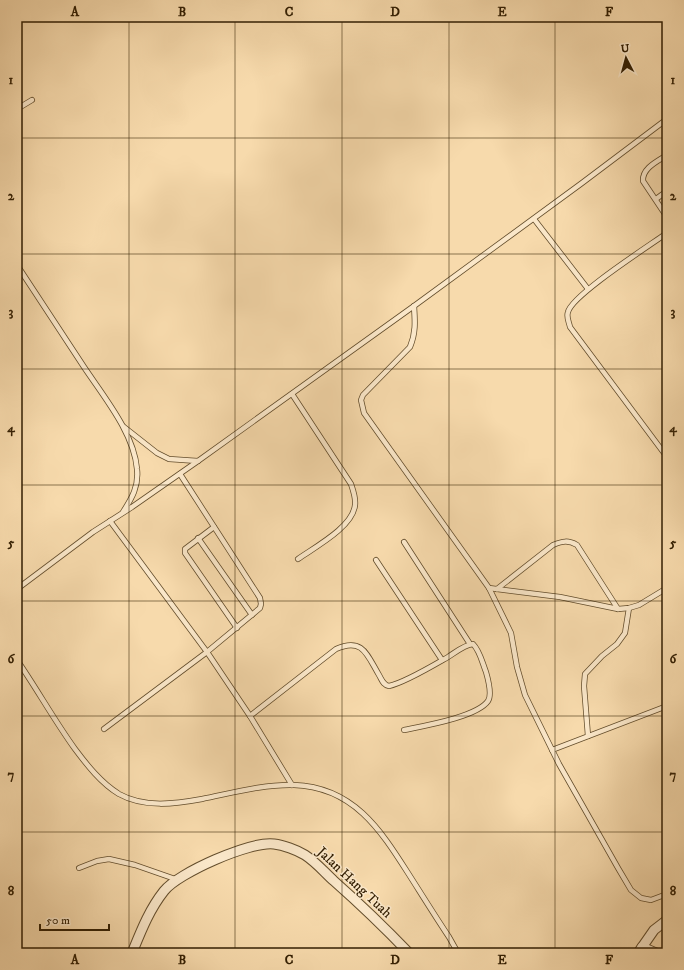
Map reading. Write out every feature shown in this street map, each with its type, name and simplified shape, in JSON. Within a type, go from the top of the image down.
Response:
[{"type":"street","name":"Jalan Hang Tuah","points":[[132,953],[147,917],[165,890],[178,880],[212,861],[249,847],[273,844],[304,854],[370,914],[409,953]]},
{"type":"street","points":[[656,953],[640,950],[654,930],[667,920]]},
{"type":"lane","points":[[17,109],[32,100]]},
{"type":"lane","points":[[17,588],[93,532],[180,474],[414,306],[534,219],[667,119]]},
{"type":"lane","points":[[667,155],[646,170],[643,176],[643,180],[667,217]]},
{"type":"lane","points":[[656,199],[667,191]]},
{"type":"lane","points":[[534,219],[588,289]]},
{"type":"lane","points":[[667,234],[578,296],[568,311],[567,318],[570,327],[667,457]]},
{"type":"lane","points":[[17,265],[123,426],[135,457],[138,480],[135,492],[122,513]]},
{"type":"lane","points":[[414,306],[415,328],[410,347],[363,395],[361,406],[364,413],[489,588],[511,633],[518,673],[525,695],[552,750],[618,868],[632,890],[641,898],[651,900],[667,894]]},
{"type":"lane","points":[[292,394],[351,484],[355,495],[355,505],[352,515],[340,530],[298,559]]},
{"type":"lane","points":[[123,426],[157,453],[170,459],[198,461]]},
{"type":"lane","points":[[104,729],[207,652],[260,608],[260,598],[180,474]]},
{"type":"lane","points":[[110,521],[207,652],[250,716],[292,785]]},
{"type":"lane","points":[[214,527],[185,549],[185,553],[237,628]]},
{"type":"lane","points":[[198,538],[252,615]]},
{"type":"lane","points":[[497,589],[553,545],[561,541],[569,540],[577,545],[618,609]]},
{"type":"lane","points":[[404,542],[470,644],[473,644],[478,650],[487,676],[490,695],[488,701],[477,709],[449,720],[404,730]]},
{"type":"lane","points":[[376,560],[442,660]]},
{"type":"lane","points":[[489,588],[560,597],[618,609],[630,608],[639,605],[667,588]]},
{"type":"lane","points":[[588,736],[584,686],[585,674],[602,656],[617,644],[625,633],[630,608]]},
{"type":"lane","points":[[250,716],[336,648],[344,645],[352,644],[361,647],[383,683],[389,686],[400,682],[470,644]]},
{"type":"lane","points":[[17,660],[56,722],[86,764],[119,794],[141,801],[171,804],[252,790],[292,785],[314,788],[335,794],[352,804],[368,818],[389,843],[458,953]]},
{"type":"lane","points":[[552,750],[667,706]]},
{"type":"lane","points":[[79,868],[97,861],[109,859],[135,865],[178,880]]}]
